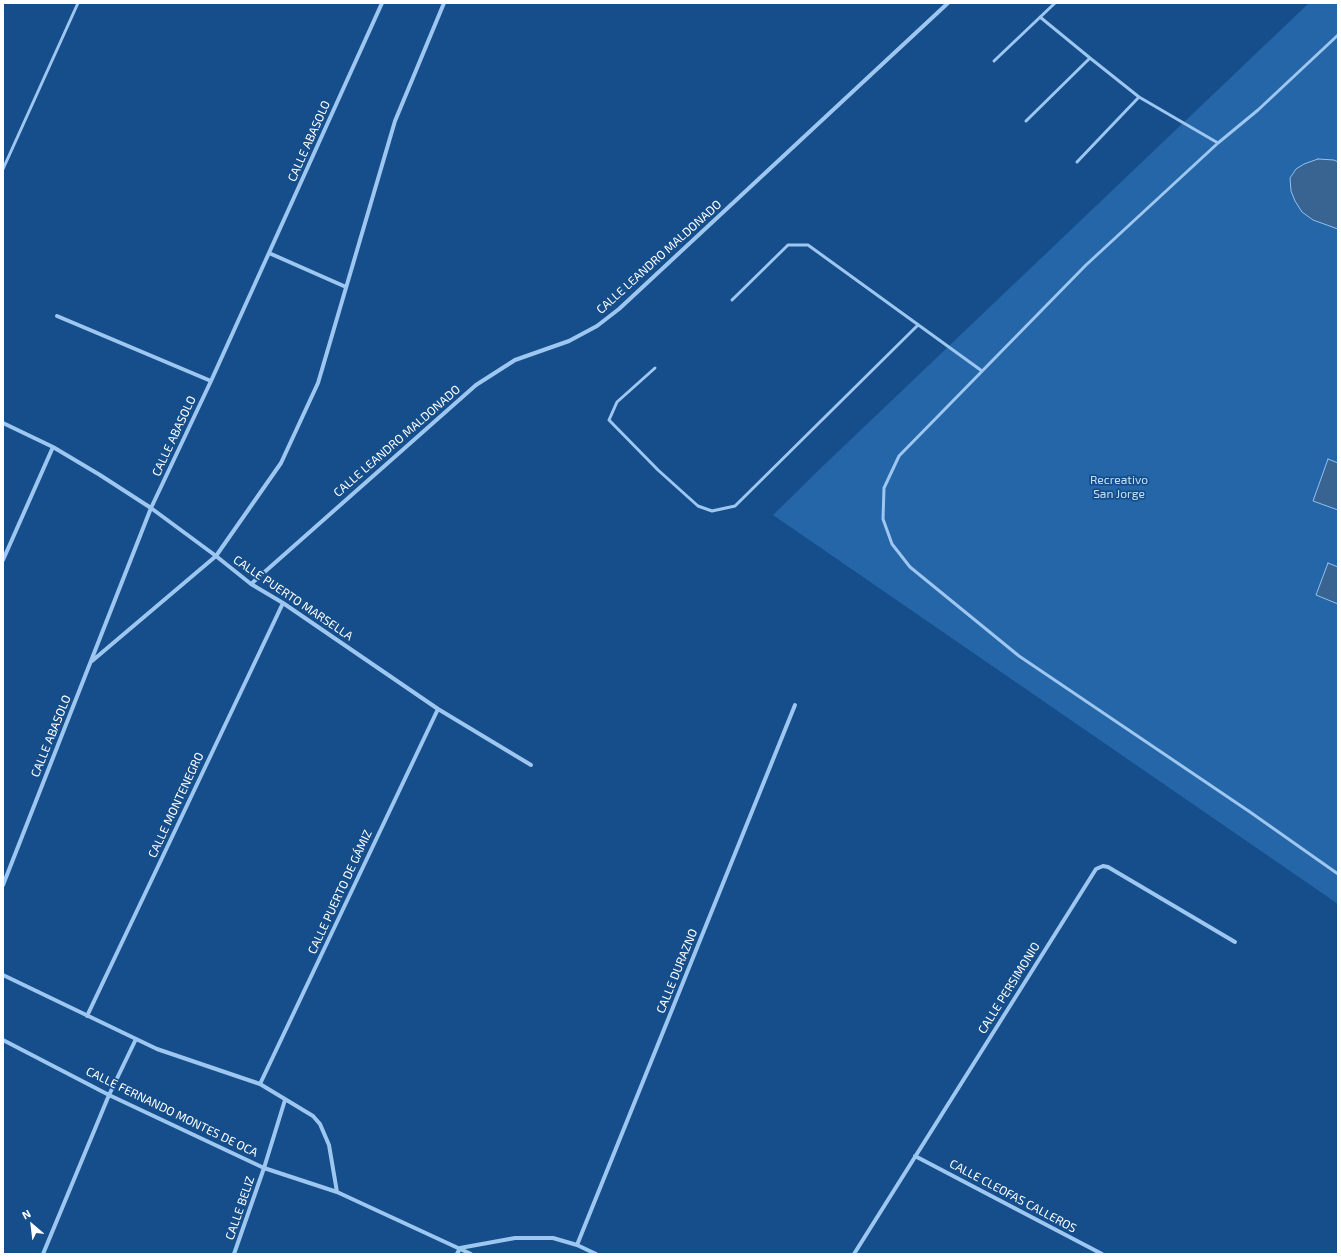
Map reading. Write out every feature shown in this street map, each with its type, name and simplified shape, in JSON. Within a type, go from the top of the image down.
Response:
[{"type":"street","name":"CALLE ABASOLO","points":[[3,885],[151,508],[211,381],[382,3]]},
{"type":"street","points":[[92,661],[216,556],[281,463],[318,383],[395,121],[444,3]]},
{"type":"street","name":"CALLE LEANDRO MALDONADO","points":[[251,584],[476,385],[515,360],[569,342],[597,326],[619,309],[948,3]]},
{"type":"street","points":[[269,253],[346,287]]},
{"type":"street","points":[[57,316],[211,381]]},
{"type":"street","name":"CALLE PUERTO MARSELLA","points":[[3,423],[53,447],[151,508],[251,584],[283,603],[438,709],[531,765]]},
{"type":"street","points":[[3,560],[53,447]]},
{"type":"street","name":"CALLE MONTENEGRO","points":[[87,1016],[283,603]]},
{"type":"street","name":"CALLE DURAZNO","points":[[577,1245],[795,705]]},
{"type":"street","name":"CALLE PUERTO DE GÁMIZ","points":[[260,1084],[438,709]]},
{"type":"street","name":"CALLE PERSIMONIO","points":[[854,1254],[1091,875],[1099,867],[1108,867],[1235,942]]},
{"type":"street","points":[[3,975],[157,1049],[260,1084],[313,1116],[320,1124],[329,1145],[337,1192]]},
{"type":"street","points":[[43,1254],[110,1095],[136,1039]]},
{"type":"street","name":"CALLE FERNANDO MONTES DE OCA","points":[[3,1040],[110,1095],[264,1168],[337,1192],[471,1254]]},
{"type":"street","name":"CALLE BELIZ","points":[[234,1254],[264,1168],[285,1100]]},
{"type":"street","name":"CALLE CLEOFAS CALLEROS","points":[[915,1156],[1102,1254]]},
{"type":"street","points":[[457,1254],[460,1248],[515,1238],[552,1238],[577,1245],[596,1254]]},
{"type":"lane","points":[[3,169],[78,3]]},
{"type":"lane","points":[[994,61],[1055,3]]},
{"type":"lane","points":[[1040,18],[1139,97],[1218,142]]},
{"type":"lane","points":[[1338,35],[1258,110],[1218,142],[1086,266],[899,456],[884,488],[883,519],[892,544],[910,566],[1019,656],[1250,812],[1338,874]]},
{"type":"lane","points":[[1026,121],[1090,58]]},
{"type":"lane","points":[[1077,162],[1139,97]]},
{"type":"lane","points":[[732,300],[788,245],[808,245],[982,371]]},
{"type":"lane","points":[[655,368],[617,402],[609,420],[658,470],[698,506],[712,511],[735,506],[918,325]]},
{"type":"green space","name":"Recreativo San Jorge","points":[[1309,3],[1338,3],[1338,904],[773,515]]},
{"type":"shaded area","points":[[1318,159],[1334,160],[1338,162],[1338,229],[1313,220],[1302,212],[1291,191],[1290,178],[1296,169],[1304,164]]},
{"type":"shaded area","points":[[1328,459],[1338,463],[1338,510],[1313,501]]},
{"type":"shaded area","points":[[1328,563],[1338,567],[1338,604],[1316,595]]}]
